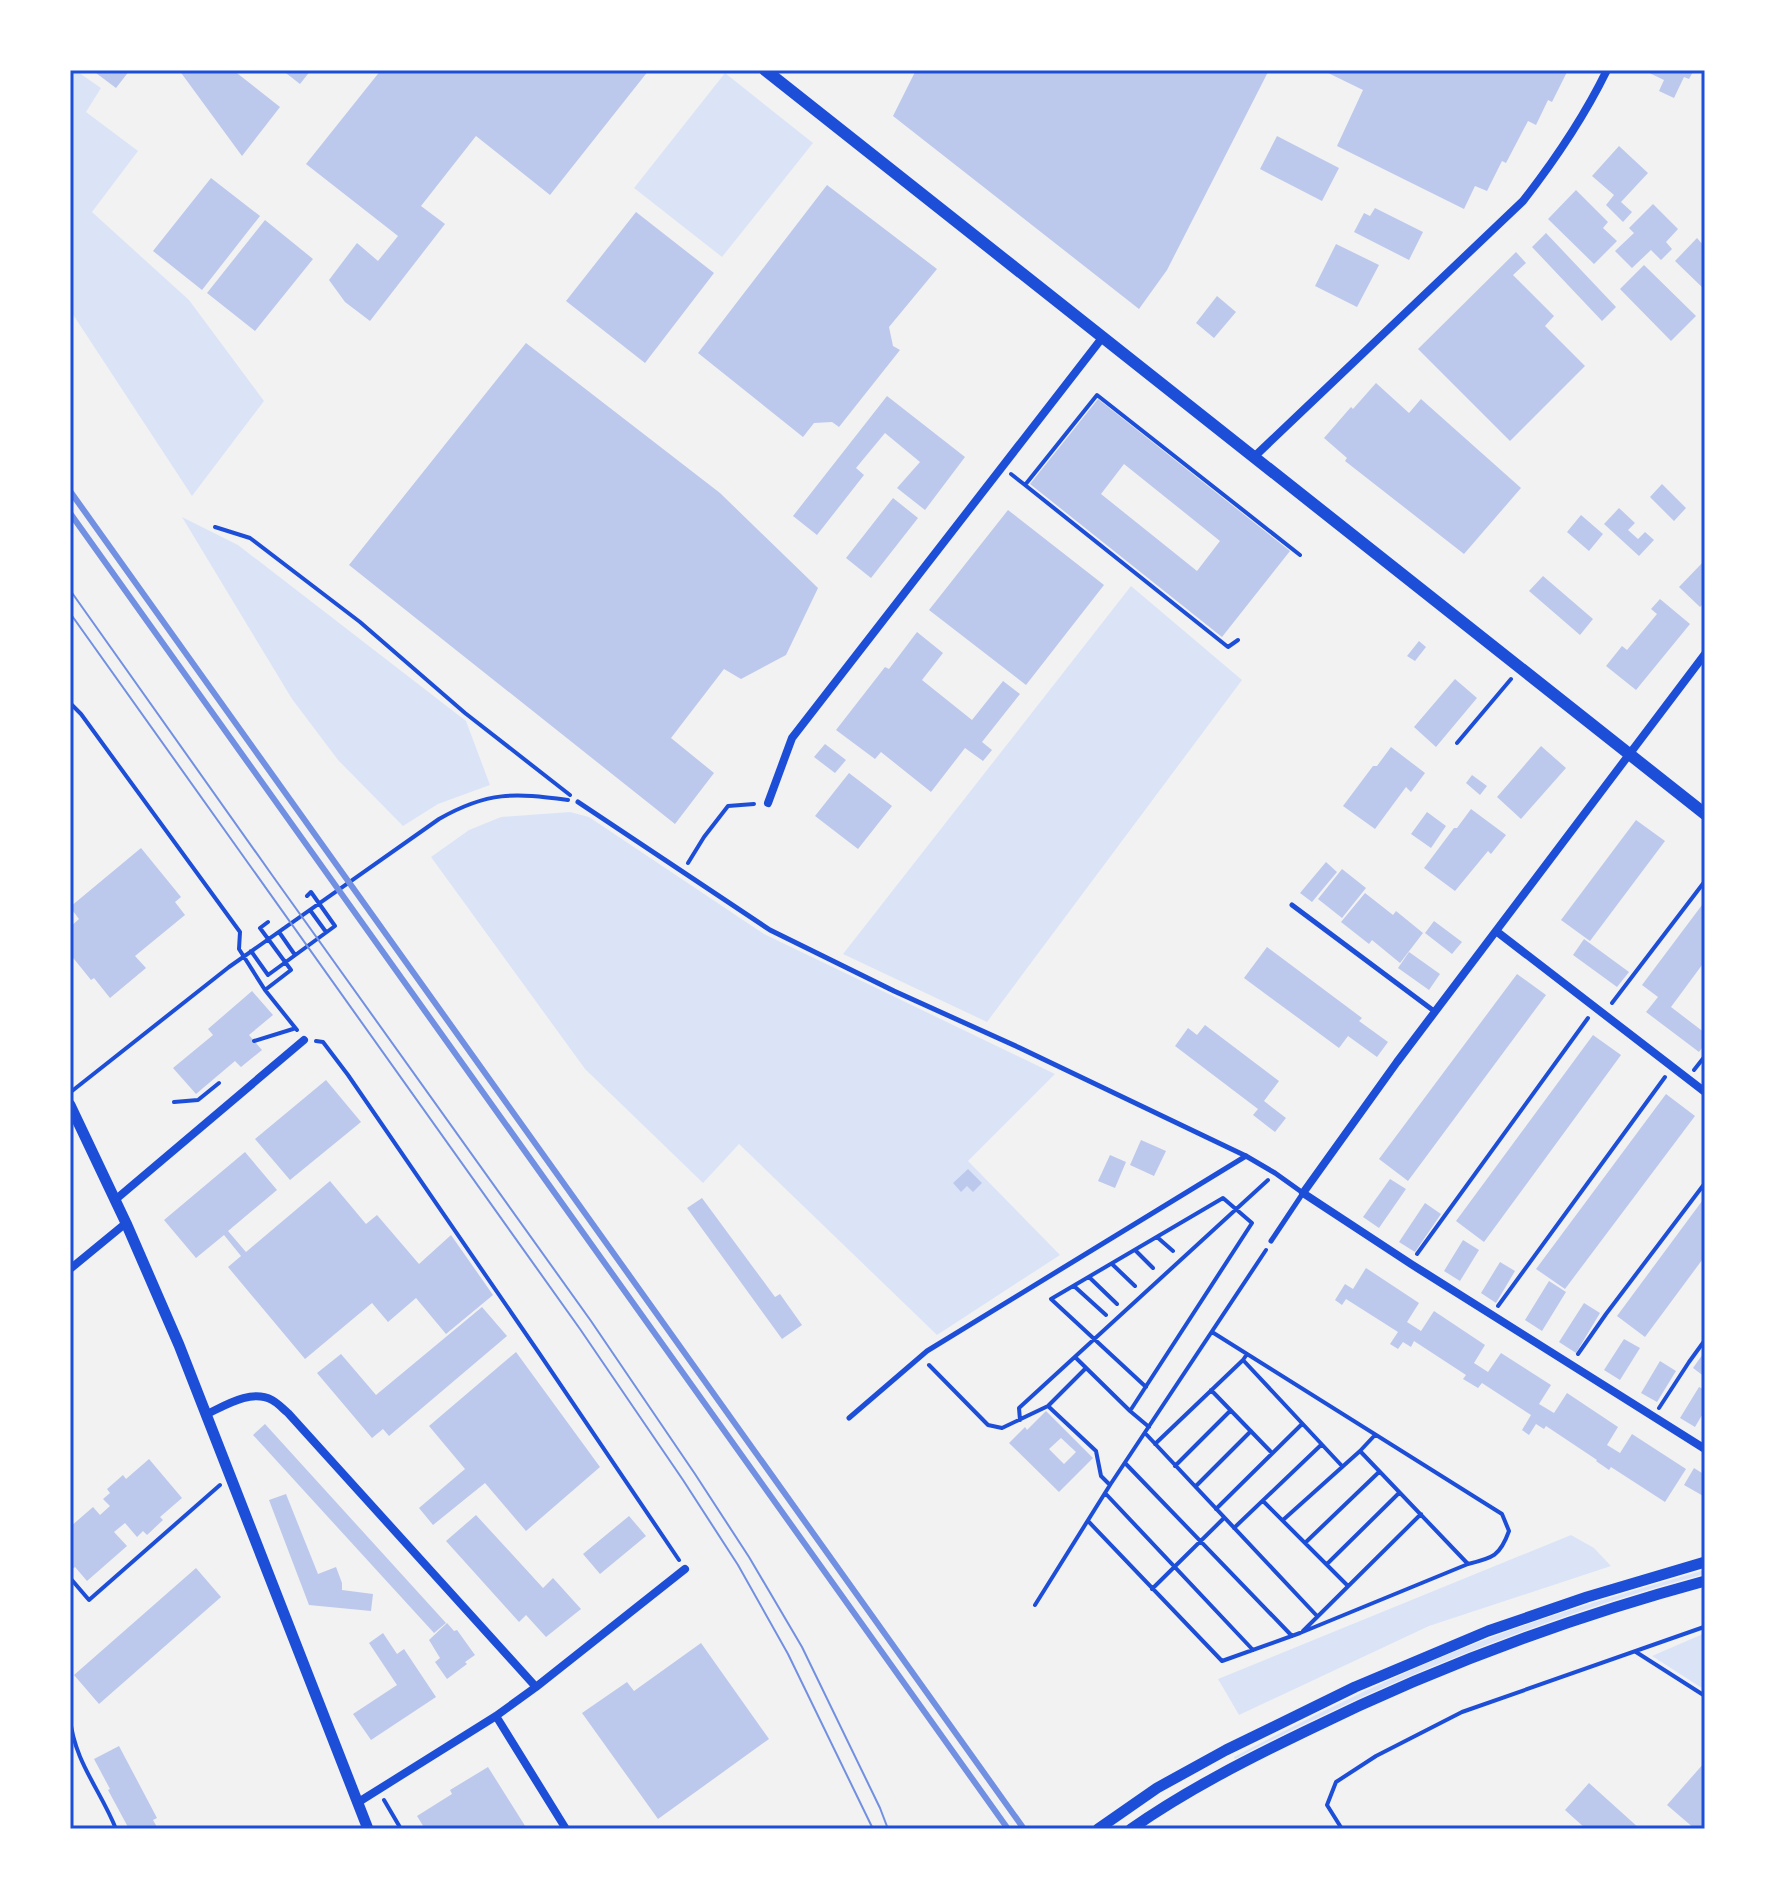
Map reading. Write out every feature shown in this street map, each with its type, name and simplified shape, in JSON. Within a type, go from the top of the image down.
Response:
[{"type":"main road","points":[[765,70],[1705,814]]},
{"type":"street","points":[[1254,457],[1523,201],[1553,163],[1592,101],[1607,70]]},
{"type":"street","points":[[768,803],[792,738],[1102,338]]},
{"type":"street","points":[[1705,654],[1435,1011],[1303,1193],[1705,1449]]},
{"type":"street","points":[[1496,931],[1705,1092]]},
{"type":"street","points":[[115,1200],[304,1040]]},
{"type":"street","points":[[70,1105],[73,1119],[126,1223],[207,1414],[368,1829]]},
{"type":"street","points":[[70,1269],[126,1223]]},
{"type":"street","points":[[207,1414],[238,1400],[258,1396],[272,1400],[288,1413],[536,1687]]},
{"type":"street","points":[[1098,1829],[1157,1788],[1226,1750],[1355,1687],[1488,1631],[1587,1597],[1705,1562]]},
{"type":"street","points":[[357,1803],[496,1716],[685,1569]]},
{"type":"street","points":[[1131,1829],[1167,1804],[1237,1765],[1361,1704],[1496,1648],[1705,1581]]},
{"type":"street","points":[[496,1716],[566,1829]]},
{"type":"lane","points":[[578,802],[770,930],[1246,1156],[1275,1173],[1303,1193],[1271,1241]]},
{"type":"lane","points":[[1292,905],[1435,1011]]},
{"type":"lane","points":[[849,1418],[920,1357],[1246,1156]]},
{"type":"path","points":[[1238,640],[1228,647],[1025,485],[1097,395],[1300,555]]},
{"type":"path","points":[[215,527],[250,538],[360,622],[465,713],[578,802]]},
{"type":"path","points":[[1457,743],[1521,668]]},
{"type":"path","points":[[70,703],[240,932],[239,949],[265,990],[296,1029],[254,1041]]},
{"type":"path","points":[[77,1088],[229,967],[463,805],[512,794],[578,802]]},
{"type":"path","points":[[682,872],[728,806],[768,803]]},
{"type":"path","points":[[1604,1014],[1705,881]]},
{"type":"path","points":[[251,951],[268,975],[335,926],[311,892],[307,896]]},
{"type":"path","points":[[310,910],[326,932]]},
{"type":"path","points":[[265,990],[291,970],[260,928],[268,922]]},
{"type":"path","points":[[313,927],[319,923]]},
{"type":"path","points":[[279,932],[295,955]]},
{"type":"path","points":[[290,947],[298,942]]},
{"type":"path","points":[[1411,1264],[1596,1006]]},
{"type":"path","points":[[304,1040],[323,1042],[348,1075],[685,1569]]},
{"type":"path","points":[[1492,1314],[1672,1067]]},
{"type":"path","points":[[174,1102],[198,1100],[219,1083]]},
{"type":"path","points":[[1020,1420],[1019,1408],[1275,1173]]},
{"type":"path","points":[[1571,1365],[1705,1183]]},
{"type":"path","points":[[1130,1411],[1146,1387],[1252,1223],[1223,1198],[1051,1299],[1146,1387]]},
{"type":"path","points":[[1157,1237],[1173,1251]]},
{"type":"path","points":[[1035,1605],[1271,1241]]},
{"type":"path","points":[[1135,1250],[1153,1268]]},
{"type":"path","points":[[1112,1264],[1135,1286]]},
{"type":"path","points":[[1089,1277],[1117,1304]]},
{"type":"path","points":[[1074,1286],[1106,1315]]},
{"type":"path","points":[[1088,1521],[1222,1661],[1300,1633],[1468,1564],[1489,1559],[1503,1549],[1509,1531],[1502,1514],[1212,1332]]},
{"type":"path","points":[[1654,1417],[1705,1340]]},
{"type":"path","points":[[1154,1444],[1247,1354]]},
{"type":"path","points":[[920,1357],[988,1425],[1002,1428],[1048,1406],[1085,1369]]},
{"type":"path","points":[[1075,1357],[1149,1427]]},
{"type":"path","points":[[1243,1360],[1342,1466]]},
{"type":"path","points":[[1211,1390],[1272,1453]]},
{"type":"path","points":[[1048,1406],[1096,1451],[1101,1476],[1110,1485]]},
{"type":"path","points":[[1175,1466],[1231,1410]]},
{"type":"path","points":[[1216,1509],[1302,1424]]},
{"type":"path","points":[[1195,1487],[1251,1431]]},
{"type":"path","points":[[1145,1433],[1317,1616]]},
{"type":"path","points":[[1283,1520],[1375,1435]]},
{"type":"path","points":[[1234,1528],[1321,1445]]},
{"type":"path","points":[[1360,1451],[1468,1564]]},
{"type":"path","points":[[1125,1463],[1292,1636]]},
{"type":"path","points":[[1305,1543],[1379,1472]]},
{"type":"path","points":[[71,1579],[89,1600],[231,1475]]},
{"type":"path","points":[[1105,1493],[1253,1650]]},
{"type":"path","points":[[1326,1564],[1399,1493]]},
{"type":"path","points":[[1263,1501],[1348,1586]]},
{"type":"path","points":[[1300,1633],[1421,1514]]},
{"type":"path","points":[[1152,1589],[1224,1518]]},
{"type":"path","points":[[1342,1829],[1327,1805],[1336,1782],[1376,1756],[1462,1712],[1704,1627]]},
{"type":"path","points":[[1636,1652],[1705,1696]]},
{"type":"path","points":[[70,1718],[84,1769],[116,1829]]},
{"type":"path","points":[[378,1790],[401,1829]]},
{"type":"shaded area","points":[[70,70],[75,70],[101,88],[86,112],[138,151],[92,212],[189,300],[264,401],[192,496],[70,310]]},
{"type":"shaded area","points":[[725,73],[813,143],[722,257],[634,188]]},
{"type":"shaded area","points":[[182,517],[238,545],[466,721],[490,785],[438,804],[403,826],[338,760],[292,699]]},
{"type":"shaded area","points":[[1131,586],[1242,680],[987,1022],[843,954]]},
{"type":"shaded area","points":[[570,812],[589,817],[764,934],[1055,1074],[968,1161],[1060,1255],[937,1335],[739,1144],[703,1183],[585,1069],[431,857],[469,830],[501,817]]},
{"type":"shaded area","points":[[1571,1535],[1594,1548],[1611,1566],[1429,1626],[1239,1715],[1218,1679]]},
{"type":"shaded area","points":[[1705,1570],[1705,1574],[1583,1610],[1465,1653],[1234,1757],[1348,1699],[1466,1647],[1555,1615]]},
{"type":"shaded area","points":[[1705,1633],[1705,1690],[1652,1656]]},
{"type":"building","points":[[92,70],[130,70],[116,88]]},
{"type":"building","points":[[179,70],[233,70],[280,107],[242,156]]},
{"type":"building","points":[[282,70],[311,70],[300,84]]},
{"type":"building","points":[[381,70],[649,70],[550,195],[476,136],[421,206],[445,224],[370,321],[345,302],[329,280],[357,243],[378,261],[398,236],[306,164]]},
{"type":"building","points":[[916,70],[1269,70],[1167,270],[1139,309],[893,116]]},
{"type":"building","points":[[1322,70],[1568,70],[1536,125],[1528,121],[1487,191],[1475,186],[1464,209],[1337,146],[1363,90]]},
{"type":"building","points":[[1643,70],[1694,70],[1689,79],[1684,77],[1674,98],[1659,91],[1664,80]]},
{"type":"building","points":[[1277,136],[1339,168],[1322,201],[1260,169]]},
{"type":"building","points":[[1619,146],[1648,173],[1621,202],[1632,212],[1623,222],[1606,205],[1614,195],[1592,176]]},
{"type":"building","points":[[211,178],[260,216],[202,290],[153,251]]},
{"type":"building","points":[[827,185],[937,269],[889,327],[893,346],[900,350],[839,427],[832,422],[814,423],[803,437],[698,353]]},
{"type":"building","points":[[1576,190],[1608,222],[1603,228],[1617,241],[1594,264],[1548,219]]},
{"type":"building","points":[[1653,204],[1678,229],[1666,242],[1672,249],[1661,260],[1651,250],[1632,268],[1615,251],[1634,233],[1629,228]]},
{"type":"building","points":[[1375,208],[1423,232],[1409,260],[1354,232],[1364,213],[1370,216]]},
{"type":"building","points":[[636,212],[714,273],[645,363],[566,301]]},
{"type":"building","points":[[265,220],[313,259],[255,331],[207,293]]},
{"type":"building","points":[[1546,233],[1616,307],[1602,321],[1532,247]]},
{"type":"building","points":[[1697,238],[1705,247],[1705,290],[1675,261]]},
{"type":"building","points":[[1336,244],[1379,265],[1357,307],[1315,286]]},
{"type":"building","points":[[1516,252],[1526,263],[1513,275],[1554,316],[1545,326],[1585,366],[1510,441],[1418,349]]},
{"type":"building","points":[[1644,265],[1696,316],[1671,341],[1620,289]]},
{"type":"building","points":[[1217,296],[1236,312],[1214,338],[1196,323]]},
{"type":"building","points":[[526,343],[720,493],[818,588],[786,655],[741,679],[724,669],[671,738],[714,773],[675,824],[349,565]]},
{"type":"building","points":[[1376,383],[1409,413],[1421,399],[1521,488],[1464,554],[1345,461],[1347,458],[1324,438]]},
{"type":"building","points":[[887,396],[965,457],[925,510],[897,488],[920,462],[885,433],[856,468],[864,475],[817,535],[793,516]]},
{"type":"building","points":[[1098,399],[1290,551],[1222,637],[1030,484]],"holes":[[[1124,464],[1220,541],[1197,571],[1101,494]]]},
{"type":"building","points":[[1662,484],[1686,508],[1674,521],[1650,497]]},
{"type":"building","points":[[893,498],[918,518],[871,578],[846,558]]},
{"type":"building","points":[[1619,508],[1635,523],[1628,530],[1638,539],[1645,532],[1654,540],[1639,556],[1604,524]]},
{"type":"building","points":[[1008,510],[1104,585],[1026,685],[929,610]]},
{"type":"building","points":[[1581,515],[1603,534],[1589,551],[1567,532]]},
{"type":"building","points":[[1705,560],[1705,602],[1700,607],[1679,587]]},
{"type":"building","points":[[1543,576],[1593,619],[1580,635],[1529,591]]},
{"type":"building","points":[[1660,599],[1690,624],[1636,690],[1606,666],[1622,646],[1627,650],[1657,614],[1651,609]]},
{"type":"building","points":[[917,632],[943,653],[922,680],[972,720],[1003,681],[1020,694],[982,742],[992,750],[983,761],[965,748],[931,792],[881,752],[875,759],[836,730]]},
{"type":"building","points":[[1419,641],[1426,647],[1415,661],[1407,656]]},
{"type":"building","points":[[1455,679],[1477,698],[1436,747],[1414,727]]},
{"type":"building","points":[[825,744],[846,760],[835,773],[814,757]]},
{"type":"building","points":[[1541,746],[1566,768],[1521,819],[1497,797]]},
{"type":"building","points":[[1391,747],[1425,773],[1411,792],[1406,787],[1375,829],[1343,806]]},
{"type":"building","points":[[849,773],[892,806],[858,849],[815,816]]},
{"type":"building","points":[[1472,775],[1487,786],[1480,795],[1466,783]]},
{"type":"building","points":[[1471,809],[1506,835],[1491,854],[1488,851],[1455,891],[1424,868]]},
{"type":"building","points":[[1427,812],[1446,826],[1431,848],[1411,834]]},
{"type":"building","points":[[1636,820],[1665,841],[1590,941],[1561,920]]},
{"type":"building","points":[[141,848],[181,897],[175,902],[185,915],[135,956],[146,968],[110,998],[70,954],[70,927],[79,919],[70,907]]},
{"type":"building","points":[[1326,862],[1337,872],[1312,902],[1300,893]]},
{"type":"building","points":[[1342,869],[1366,888],[1342,918],[1318,899]]},
{"type":"building","points":[[1365,893],[1393,915],[1396,911],[1423,933],[1400,963],[1372,940],[1369,944],[1341,922]]},
{"type":"building","points":[[1705,901],[1705,961],[1671,1007],[1705,1033],[1705,1044],[1699,1052],[1646,1012],[1658,997],[1642,985]]},
{"type":"building","points":[[1434,921],[1462,942],[1452,954],[1425,933]]},
{"type":"building","points":[[1584,939],[1629,972],[1617,987],[1573,955]]},
{"type":"building","points":[[1267,947],[1362,1018],[1359,1021],[1388,1042],[1377,1057],[1348,1036],[1339,1048],[1244,978]]},
{"type":"building","points":[[1409,952],[1440,974],[1429,990],[1398,968]]},
{"type":"building","points":[[1517,974],[1546,995],[1408,1181],[1379,1159]]},
{"type":"building","points":[[252,991],[273,1015],[249,1035],[262,1050],[241,1067],[235,1061],[196,1094],[173,1068],[213,1035],[208,1029]]},
{"type":"building","points":[[1205,1025],[1279,1081],[1264,1101],[1286,1118],[1275,1132],[1253,1115],[1258,1109],[1175,1046],[1188,1028],[1197,1035]]},
{"type":"building","points":[[1593,1035],[1621,1055],[1484,1242],[1456,1221]]},
{"type":"building","points":[[326,1080],[361,1122],[290,1180],[255,1139]]},
{"type":"building","points":[[1666,1094],[1695,1116],[1565,1289],[1536,1269]]},
{"type":"building","points":[[1141,1140],[1166,1151],[1154,1176],[1130,1165]]},
{"type":"building","points":[[245,1152],[277,1190],[228,1231],[246,1252],[330,1181],[366,1224],[377,1215],[419,1264],[451,1235],[493,1295],[446,1334],[416,1298],[388,1322],[372,1303],[305,1359],[228,1267],[241,1256],[224,1235],[196,1258],[164,1220]]},
{"type":"building","points":[[1110,1155],[1126,1162],[1115,1188],[1098,1181]]},
{"type":"building","points":[[968,1169],[982,1183],[973,1192],[967,1186],[961,1192],[953,1183]]},
{"type":"building","points":[[1390,1179],[1406,1189],[1379,1228],[1363,1217]]},
{"type":"building","points":[[1705,1197],[1705,1256],[1645,1337],[1617,1316]]},
{"type":"building","points":[[702,1198],[775,1297],[780,1294],[802,1325],[782,1339],[687,1208]]},
{"type":"building","points":[[1425,1203],[1441,1214],[1415,1252],[1399,1242]]},
{"type":"building","points":[[1463,1240],[1479,1250],[1460,1281],[1444,1271]]},
{"type":"building","points":[[1500,1262],[1515,1271],[1496,1303],[1481,1293]]},
{"type":"building","points":[[1366,1268],[1419,1303],[1407,1322],[1421,1331],[1434,1311],[1485,1345],[1474,1363],[1488,1372],[1501,1353],[1551,1385],[1539,1404],[1554,1413],[1567,1393],[1618,1427],[1607,1445],[1620,1453],[1632,1434],[1686,1469],[1665,1502],[1611,1467],[1609,1470],[1546,1426],[1544,1429],[1536,1424],[1529,1435],[1522,1430],[1531,1415],[1482,1383],[1478,1388],[1463,1379],[1466,1375],[1414,1341],[1411,1347],[1403,1342],[1398,1349],[1390,1344],[1398,1332],[1346,1299],[1342,1305],[1335,1300],[1345,1284],[1353,1289]]},
{"type":"building","points":[[1549,1281],[1566,1292],[1542,1331],[1525,1320]]},
{"type":"building","points":[[1584,1303],[1600,1313],[1576,1353],[1559,1342]]},
{"type":"building","points":[[482,1307],[507,1336],[389,1436],[383,1429],[372,1438],[317,1373],[341,1354],[376,1395]]},
{"type":"building","points":[[1624,1339],[1640,1348],[1620,1380],[1604,1370]]},
{"type":"building","points":[[1705,1351],[1705,1377],[1693,1368]]},
{"type":"building","points":[[516,1352],[600,1467],[526,1531],[485,1483],[433,1525],[419,1508],[465,1469],[429,1426]]},
{"type":"building","points":[[1660,1361],[1676,1371],[1657,1402],[1641,1393]]},
{"type":"building","points":[[1699,1387],[1705,1390],[1705,1410],[1695,1427],[1680,1418]]},
{"type":"building","points":[[1046,1411],[1093,1458],[1059,1492],[1009,1443],[1025,1427],[1027,1430]],"holes":[[[1061,1438],[1076,1452],[1064,1464],[1049,1449]]]},
{"type":"building","points":[[265,1424],[446,1623],[434,1633],[253,1435]]},
{"type":"building","points":[[149,1459],[182,1498],[160,1517],[163,1520],[147,1535],[143,1531],[137,1537],[125,1523],[114,1532],[127,1546],[87,1581],[75,1567],[70,1571],[70,1527],[93,1507],[100,1515],[110,1506],[103,1499],[110,1493],[107,1489],[123,1475],[126,1479]]},
{"type":"building","points":[[1694,1468],[1705,1475],[1705,1497],[1684,1485]]},
{"type":"building","points":[[286,1494],[318,1574],[336,1567],[342,1590],[373,1594],[371,1611],[309,1605],[269,1500]]},
{"type":"building","points":[[476,1515],[543,1588],[553,1578],[581,1609],[546,1637],[526,1615],[519,1622],[446,1541]]},
{"type":"building","points":[[629,1516],[646,1536],[600,1574],[583,1554]]},
{"type":"building","points":[[196,1568],[221,1597],[99,1704],[74,1675]]},
{"type":"building","points":[[447,1623],[454,1631],[457,1630],[475,1655],[447,1679],[435,1662],[440,1658],[429,1640]]},
{"type":"building","points":[[383,1633],[397,1654],[404,1649],[436,1697],[371,1740],[353,1714],[397,1685],[369,1643]]},
{"type":"building","points":[[701,1643],[769,1739],[658,1819],[582,1713],[627,1682],[634,1691]]},
{"type":"building","points":[[119,1746],[157,1818],[153,1820],[158,1829],[129,1829],[108,1790],[94,1759]]},
{"type":"building","points":[[1705,1762],[1705,1829],[1695,1829],[1667,1805]]},
{"type":"building","points":[[488,1767],[527,1829],[425,1829],[417,1816],[452,1794],[450,1790]]},
{"type":"building","points":[[1589,1783],[1640,1829],[1586,1829],[1565,1810]]},
{"type":"tram line","points":[[70,590],[591,1321],[695,1474],[802,1647],[888,1829]]},
{"type":"tram line","points":[[70,613],[580,1329],[683,1480],[738,1565],[788,1654],[873,1829]]},
{"type":"railway","points":[[70,491],[1024,1829]]},
{"type":"railway","points":[[70,513],[1008,1829]]}]
